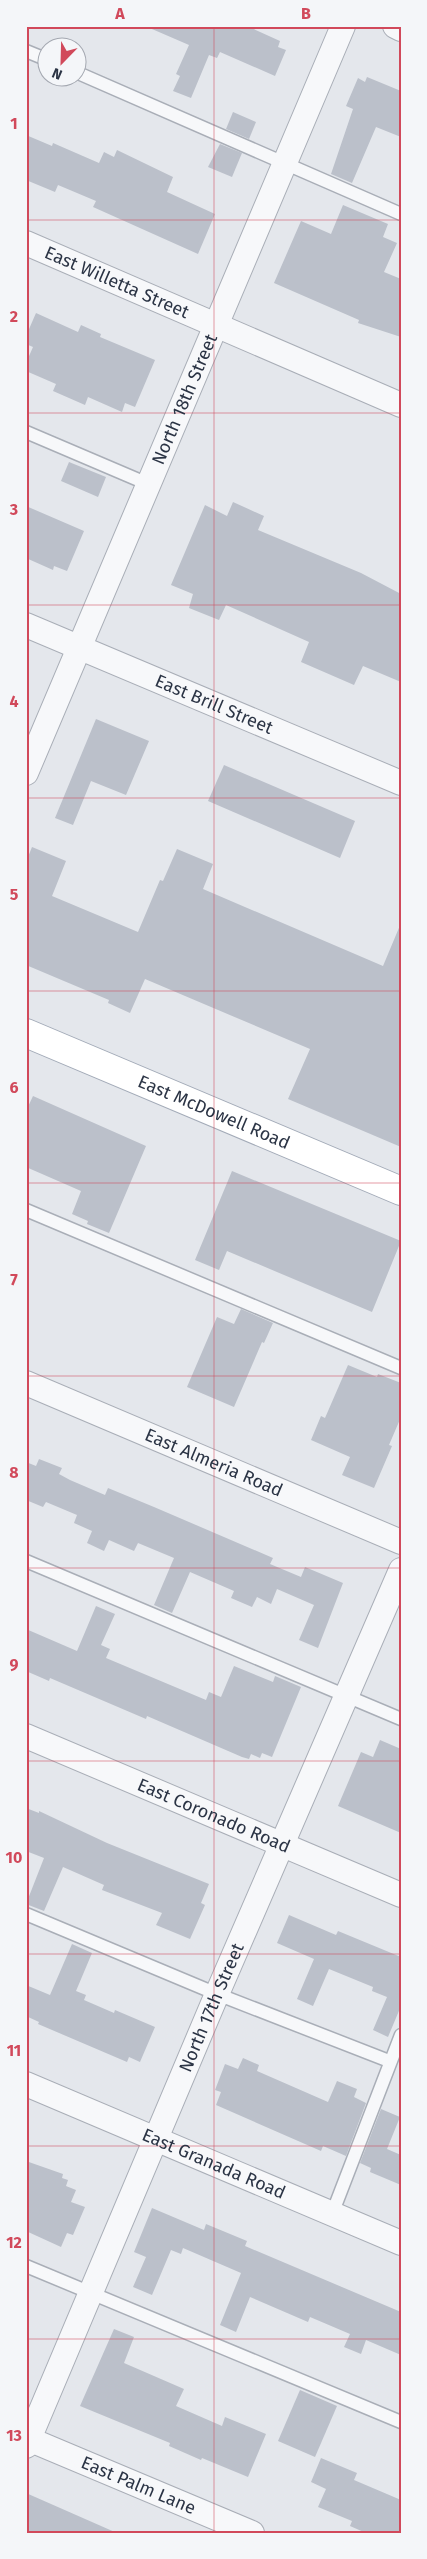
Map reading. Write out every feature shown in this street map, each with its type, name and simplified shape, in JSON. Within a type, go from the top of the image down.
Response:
[{"type":"main road","name":"East McDowell Road","points":[[26,1032],[401,1190]]},
{"type":"street","name":"North 18th Street","points":[[26,773],[343,26]]},
{"type":"street","points":[[396,26],[401,28]]},
{"type":"street","name":"East Willetta Street","points":[[26,243],[401,405]]},
{"type":"street","name":"East Brill Street","points":[[26,625],[401,783]]},
{"type":"street","name":"East Almeria Road","points":[[26,1383],[401,1542]]},
{"type":"street","name":"North 17th Street","points":[[27,2441],[217,1994],[401,1570]]},
{"type":"street","name":"East Coronado Road","points":[[26,1736],[401,1895]]},
{"type":"street","name":"East Granada Road","points":[[26,2084],[401,2244]]},
{"type":"street","name":"East Palm Lane","points":[[27,2441],[252,2533]]},
{"type":"lane","points":[[26,51],[38,56]]},
{"type":"lane","points":[[88,77],[401,214]]},
{"type":"lane","points":[[26,432],[148,484]]},
{"type":"lane","points":[[26,1210],[401,1368]]},
{"type":"lane","points":[[26,1560],[401,1719]]},
{"type":"lane","points":[[26,1914],[217,1994],[389,2061]]},
{"type":"lane","points":[[332,2214],[389,2061],[401,2035]]},
{"type":"lane","points":[[26,2266],[89,2294],[401,2422]]},
{"type":"building","points":[[145,26],[247,26],[280,41],[278,47],[286,50],[275,76],[220,52],[217,58],[209,55],[191,98],[173,91],[180,76],[176,74],[189,45]]},
{"type":"building","points":[[367,77],[401,91],[401,137],[376,127],[352,183],[331,174],[353,109],[346,106],[358,78],[365,82]]},
{"type":"building","points":[[233,112],[256,122],[249,139],[226,129]]},
{"type":"building","points":[[26,135],[52,146],[53,143],[99,163],[104,152],[114,157],[117,150],[173,177],[167,192],[215,214],[198,254],[93,207],[96,201],[58,185],[55,192],[26,180]]},
{"type":"building","points":[[220,144],[242,153],[232,177],[208,167]]},
{"type":"building","points":[[343,205],[388,224],[383,237],[397,243],[384,272],[401,279],[401,337],[358,323],[359,320],[274,283],[301,221],[331,234]]},
{"type":"building","points":[[36,313],[78,332],[81,325],[101,334],[100,337],[155,360],[135,407],[125,403],[122,412],[88,397],[85,405],[53,391],[56,384],[26,371],[26,363],[33,347],[26,344],[26,336]]},
{"type":"building","points":[[69,462],[106,477],[98,497],[61,481]]},
{"type":"building","points":[[233,502],[264,516],[258,530],[361,573],[401,594],[401,682],[363,666],[354,685],[301,662],[309,642],[226,605],[219,620],[189,608],[193,594],[171,585],[205,505],[227,516]]},
{"type":"building","points":[[26,506],[84,531],[67,571],[54,566],[53,570],[26,558]]},
{"type":"building","points":[[96,719],[149,741],[126,795],[91,781],[73,825],[55,818]]},
{"type":"building","points":[[224,765],[355,821],[340,858],[208,801]]},
{"type":"building","points":[[32,847],[66,861],[52,896],[138,932],[160,880],[163,881],[177,849],[213,864],[203,889],[383,966],[401,923],[401,1147],[288,1099],[310,1049],[145,979],[130,1013],[108,1003],[109,1000],[26,965],[26,862]]},
{"type":"building","points":[[33,1096],[146,1146],[109,1233],[87,1224],[88,1221],[72,1214],[81,1191],[26,1167],[26,1111]]},
{"type":"building","points":[[232,1171],[401,1241],[372,1312],[227,1251],[219,1270],[195,1260]]},
{"type":"building","points":[[241,1309],[273,1323],[264,1343],[262,1342],[234,1407],[187,1387],[217,1317],[234,1324]]},
{"type":"building","points":[[348,1365],[377,1377],[378,1374],[401,1383],[401,1417],[389,1445],[392,1446],[374,1488],[342,1475],[350,1457],[311,1440],[321,1416],[325,1418]]},
{"type":"building","points":[[39,1459],[62,1468],[59,1474],[70,1480],[105,1495],[108,1488],[154,1507],[273,1558],[270,1564],[301,1577],[305,1567],[343,1583],[318,1648],[299,1640],[314,1605],[277,1589],[271,1604],[257,1597],[252,1607],[231,1598],[234,1591],[190,1572],[172,1613],[154,1605],[174,1558],[138,1543],[134,1551],[109,1540],[104,1551],[87,1543],[92,1531],[74,1523],[77,1515],[46,1502],[43,1507],[26,1500],[26,1462],[36,1466]]},
{"type":"building","points":[[96,1606],[115,1614],[101,1645],[110,1649],[106,1658],[206,1700],[209,1692],[221,1697],[234,1666],[273,1682],[275,1676],[301,1687],[272,1757],[262,1753],[260,1758],[251,1754],[249,1759],[242,1757],[147,1716],[146,1719],[50,1678],[49,1681],[26,1671],[26,1629],[77,1651]]},
{"type":"building","points":[[380,1740],[401,1749],[401,1833],[338,1806],[361,1752],[373,1757]]},
{"type":"building","points":[[26,1808],[39,1813],[39,1811],[107,1843],[209,1884],[201,1903],[205,1905],[190,1939],[156,1925],[162,1913],[102,1890],[104,1885],[63,1867],[44,1911],[26,1904],[44,1858],[26,1851]]},
{"type":"building","points":[[289,1915],[336,1935],[338,1931],[401,1957],[401,2006],[388,2037],[373,2030],[387,1997],[372,1991],[373,1987],[329,1969],[313,2006],[297,1999],[314,1959],[277,1943]]},
{"type":"building","points":[[72,1944],[92,1953],[76,1991],[86,1995],[84,2000],[114,2013],[115,2010],[155,2027],[140,2062],[129,2057],[127,2062],[38,2024],[39,2022],[26,2016],[26,1985],[50,1995]]},
{"type":"building","points":[[243,2058],[259,2065],[257,2071],[328,2102],[337,2081],[357,2089],[354,2097],[366,2103],[346,2156],[323,2146],[321,2151],[216,2105],[221,2092],[215,2090],[225,2064],[238,2069]]},
{"type":"building","points":[[381,2109],[400,2117],[387,2149],[401,2155],[401,2185],[370,2172],[371,2168],[360,2163]]},
{"type":"building","points":[[26,2161],[63,2174],[62,2178],[68,2180],[66,2186],[76,2190],[71,2202],[85,2207],[73,2235],[67,2233],[61,2247],[26,2231]]},
{"type":"building","points":[[152,2208],[204,2230],[206,2224],[247,2241],[245,2246],[401,2312],[401,2355],[366,2340],[361,2354],[344,2347],[350,2334],[310,2317],[308,2322],[250,2297],[236,2332],[220,2325],[241,2273],[183,2248],[181,2254],[171,2250],[152,2295],[133,2287],[146,2257],[134,2252]]},
{"type":"building","points":[[114,2329],[134,2337],[124,2363],[184,2389],[176,2406],[222,2426],[225,2417],[266,2434],[248,2477],[202,2458],[201,2460],[169,2446],[170,2443],[80,2406]]},
{"type":"building","points":[[300,2390],[337,2406],[315,2457],[278,2441]]},
{"type":"building","points":[[321,2458],[357,2473],[354,2480],[401,2500],[401,2533],[366,2533],[350,2526],[352,2521],[318,2507],[326,2489],[311,2482]]},
{"type":"building","points":[[26,2493],[117,2533],[26,2533]]}]
